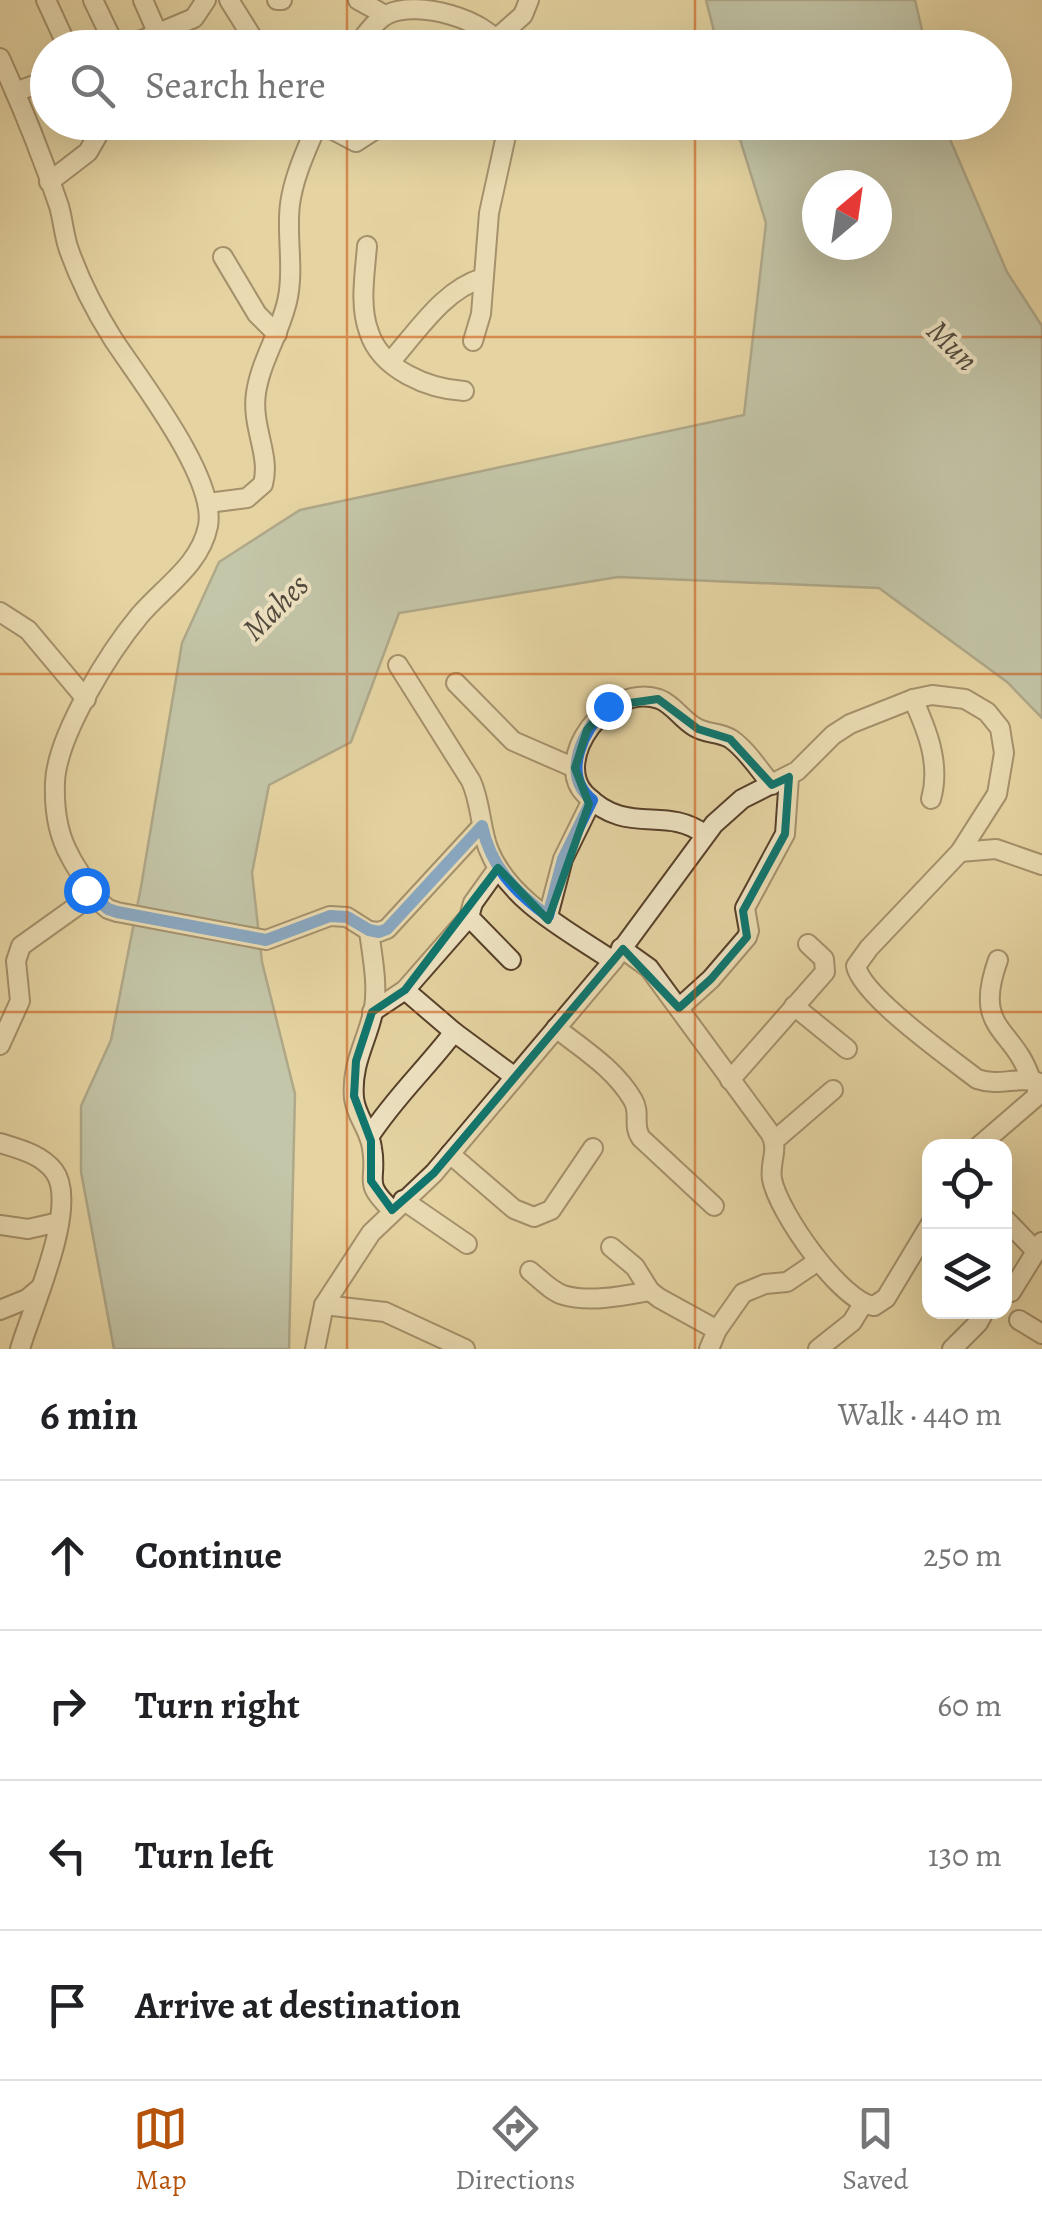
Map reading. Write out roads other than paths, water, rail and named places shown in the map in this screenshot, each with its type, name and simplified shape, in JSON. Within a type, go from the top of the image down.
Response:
[{"type":"street","points":[[46,0],[60,30]]},
{"type":"street","points":[[94,0],[110,30]]},
{"type":"street","points":[[142,0],[156,30]]},
{"type":"street","points":[[162,30],[194,18],[206,0]]},
{"type":"street","points":[[229,0],[248,30]]},
{"type":"street","points":[[358,0],[385,15]]},
{"type":"street","points":[[511,30],[523,15],[528,0]]},
{"type":"street","points":[[371,30],[385,15],[404,8],[436,10],[482,30]]},
{"type":"street","points":[[0,58],[30,132]]},
{"type":"street","points":[[15,92],[30,87]]},
{"type":"street","points":[[33,140],[60,208],[70,251],[94,305],[174,426],[208,503],[209,522],[202,546],[190,565],[139,616],[86,700],[61,750],[55,786],[61,832],[86,890],[117,912],[266,940],[330,916],[347,917],[379,932],[387,929],[482,826]]},
{"type":"street","points":[[49,182],[88,152],[96,140]]},
{"type":"street","points":[[208,503],[247,498],[264,484],[266,463],[256,433],[256,394],[289,292],[290,204],[311,140]]},
{"type":"street","points":[[473,341],[481,314],[489,212],[505,140]]},
{"type":"street","points":[[366,246],[364,300],[369,333],[391,361],[435,388],[464,391]]},
{"type":"street","points":[[223,257],[257,314],[277,334]]},
{"type":"street","points":[[391,361],[450,297],[484,278]]},
{"type":"street","points":[[0,612],[28,630],[86,700]]},
{"type":"street","points":[[398,665],[472,781],[480,801],[486,843],[498,868],[519,893],[548,916],[649,968],[775,1140]]},
{"type":"street","points":[[456,683],[512,741],[575,768]]},
{"type":"street","points":[[315,1349],[324,1304],[371,1233],[434,1173],[556,1028],[617,954],[704,834],[742,799],[780,781],[843,728],[913,699],[950,696],[978,705],[994,719],[1003,740],[1003,768],[997,794],[960,852],[860,958],[858,974],[913,1028],[977,1079],[992,1084],[1037,1086]]},
{"type":"street","points":[[678,1008],[710,980],[747,937],[744,908],[785,834],[780,781],[730,738],[698,729],[658,699],[608,706],[587,730],[575,768],[583,792],[617,816],[681,821],[704,834]]},
{"type":"street","points":[[913,699],[931,743],[932,799]]},
{"type":"street","points":[[548,916],[563,859],[592,800]]},
{"type":"street","points":[[960,852],[996,849],[1042,865]]},
{"type":"street","points":[[372,1012],[405,990],[470,917],[472,904],[498,868]]},
{"type":"street","points":[[0,1045],[20,1001],[16,960],[19,952],[31,938],[77,906],[86,890]]},
{"type":"street","points":[[470,917],[512,960]]},
{"type":"street","points":[[369,930],[375,994],[356,1060],[354,1096],[374,1156],[371,1182],[378,1197],[467,1244]]},
{"type":"street","points":[[730,1080],[824,972],[824,960],[808,944]]},
{"type":"street","points":[[0,946],[19,952]]},
{"type":"street","points":[[998,960],[989,986],[992,1013],[1037,1086]]},
{"type":"street","points":[[405,990],[515,1077]]},
{"type":"street","points":[[794,1006],[847,1049]]},
{"type":"street","points":[[556,1028],[616,1076],[636,1105],[636,1131],[714,1206]]},
{"type":"street","points":[[369,1137],[392,1101],[428,1066],[454,1032]]},
{"type":"street","points":[[986,1139],[1037,1086]]},
{"type":"street","points":[[833,1090],[775,1140],[771,1169],[775,1190],[818,1261],[863,1304],[874,1306],[886,1298],[927,1229]]},
{"type":"street","points":[[0,1143],[34,1154],[54,1171],[63,1190],[59,1222],[20,1349]]},
{"type":"street","points":[[450,1154],[503,1201],[534,1218],[551,1210],[592,1148]]},
{"type":"street","points":[[0,1225],[28,1228],[59,1222]]},
{"type":"street","points":[[1012,1224],[1039,1246],[1012,1289]]},
{"type":"street","points":[[611,1248],[636,1267],[650,1291],[716,1342],[743,1293],[765,1284],[787,1282],[818,1261]]},
{"type":"street","points":[[530,1272],[569,1296],[616,1297],[650,1291]]},
{"type":"street","points":[[0,1310],[27,1299],[41,1288]]},
{"type":"street","points":[[324,1304],[384,1312],[465,1349]]},
{"type":"street","points":[[818,1349],[852,1322],[863,1304]]},
{"type":"street","points":[[952,1349],[980,1319]]},
{"type":"street","points":[[1019,1320],[1042,1334]]},
{"type":"water","points":[[706,0],[915,0],[922,30],[714,30]]},
{"type":"water","points":[[740,140],[950,140],[1007,272],[1042,326],[1042,718],[1007,682],[879,588],[618,577],[399,613],[351,742],[269,785],[252,873],[262,962],[295,1094],[289,1349],[114,1349],[81,1172],[81,1106],[111,1040],[182,643],[219,562],[300,510],[744,415],[766,223]]},
{"type":"water label","name":"Mun","points":[[953,345]]},
{"type":"water label","name":"Mahes","points":[[275,607]]}]
